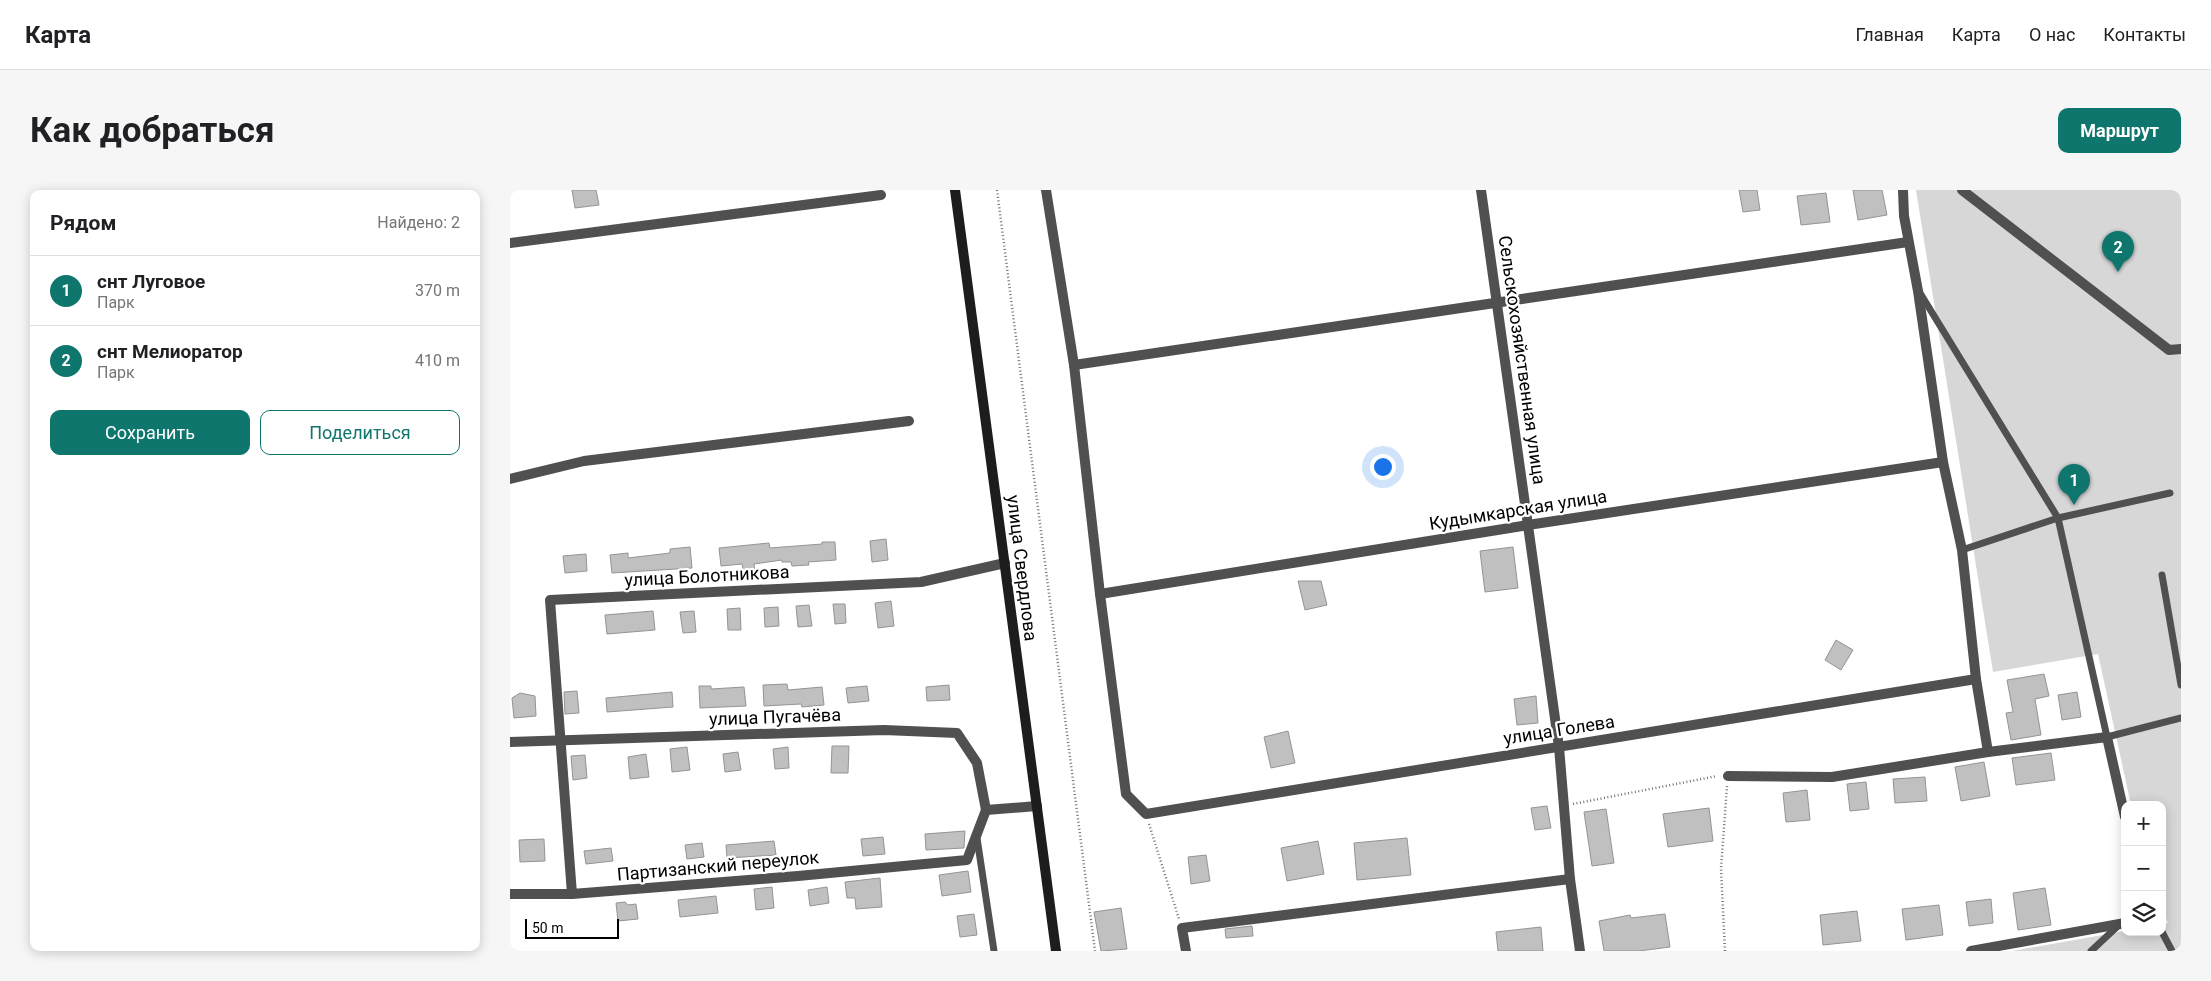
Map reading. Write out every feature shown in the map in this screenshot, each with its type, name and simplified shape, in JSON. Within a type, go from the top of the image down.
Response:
[{"type":"main road","name":"улица Свердлова","points":[[955,190],[1056,951]]},
{"type":"street","points":[[1046,190],[1074,365],[1100,594],[1126,794],[1146,814]]},
{"type":"street","name":"Сельскохозяйственная улица","points":[[1481,190],[1559,746],[1570,879],[1580,951]]},
{"type":"street","points":[[1903,190],[1908,242],[1918,291],[1942,462],[1962,550],[1976,679],[1988,752]]},
{"type":"street","points":[[1962,190],[2169,350],[2181,349]]},
{"type":"street","points":[[510,243],[881,196]]},
{"type":"street","points":[[1074,365],[1908,242]]},
{"type":"street","points":[[510,479],[584,461],[910,421]]},
{"type":"street","name":"Кудымкарская улица","points":[[1100,594],[1528,525],[1942,462]]},
{"type":"street","name":"улица Болотникова","points":[[561,740],[550,600],[921,582],[1005,564]]},
{"type":"street","name":"улица Голева","points":[[1146,814],[1976,679]]},
{"type":"street","name":"улица Пугачёва","points":[[510,742],[884,730],[957,733],[977,763],[986,810]]},
{"type":"street","points":[[1728,776],[1832,777],[1988,752],[2107,736],[2121,801]]},
{"type":"street","points":[[510,894],[572,894],[561,740]]},
{"type":"street","points":[[986,810],[1037,806]]},
{"type":"street","name":"Партизанский переулок","points":[[572,894],[967,860],[986,810]]},
{"type":"street","points":[[1186,951],[1182,928],[1570,879]]},
{"type":"street","points":[[1971,951],[2121,923]]},
{"type":"lane","points":[[1918,291],[2058,518],[2107,736],[2181,718]]},
{"type":"lane","points":[[1962,550],[2058,518],[2170,493]]},
{"type":"lane","points":[[2162,575],[2181,685]]},
{"type":"lane","points":[[976,835],[994,951]]},
{"type":"lane","points":[[2091,951],[2121,925]]},
{"type":"lane","points":[[2164,936],[2172,951]]},
{"type":"path","points":[[997,190],[1095,951]]},
{"type":"path","points":[[1564,806],[1714,776],[1728,776],[1721,869],[1724,951]]},
{"type":"path","points":[[1146,814],[1182,928]]},
{"type":"shaded area","points":[[1916,190],[2181,190],[2181,951],[2012,951],[2121,932],[2121,936],[2166,936],[2166,923],[2168,923],[2166,918],[2166,801],[2130,801],[2098,654],[1993,672]]},
{"type":"building","points":[[572,190],[596,190],[599,205],[575,208]]},
{"type":"building","points":[[1739,190],[1757,190],[1760,210],[1743,212]]},
{"type":"building","points":[[1853,190],[1882,190],[1887,215],[1858,220]]},
{"type":"building","points":[[1826,193],[1830,222],[1801,225],[1797,196]]},
{"type":"building","points":[[886,539],[888,560],[872,562],[870,541]]},
{"type":"building","points":[[822,542],[835,542],[836,560],[808,562],[809,565],[792,566],[791,562],[782,562],[782,560],[754,564],[755,574],[744,575],[742,564],[721,566],[719,548],[769,543],[770,548],[822,544]]},
{"type":"building","points":[[690,547],[692,568],[612,573],[610,555],[628,553],[628,558],[670,553],[670,549]]},
{"type":"building","points":[[1513,547],[1518,588],[1485,592],[1480,551]]},
{"type":"building","points":[[586,554],[587,571],[565,573],[563,556]]},
{"type":"building","points":[[1298,581],[1321,581],[1327,605],[1305,610]]},
{"type":"building","points":[[891,601],[894,626],[878,628],[875,603]]},
{"type":"building","points":[[833,604],[845,604],[846,623],[835,624]]},
{"type":"building","points":[[809,605],[812,626],[798,627],[796,606]]},
{"type":"building","points":[[778,607],[779,626],[765,627],[764,608]]},
{"type":"building","points":[[740,608],[741,630],[728,630],[727,609]]},
{"type":"building","points":[[653,611],[655,630],[607,634],[605,615]]},
{"type":"building","points":[[694,611],[696,632],[683,633],[680,612]]},
{"type":"building","points":[[1836,640],[1853,650],[1841,670],[1825,660]]},
{"type":"building","points":[[2044,674],[2049,696],[2035,699],[2041,735],[2011,740],[2006,713],[2013,712],[2007,680]]},
{"type":"building","points":[[787,684],[788,690],[822,687],[824,705],[802,707],[801,704],[764,706],[763,685]]},
{"type":"building","points":[[949,685],[950,700],[927,701],[926,687]]},
{"type":"building","points":[[699,686],[711,686],[711,689],[744,687],[746,706],[700,708]]},
{"type":"building","points":[[867,686],[869,701],[848,703],[846,688]]},
{"type":"building","points":[[577,691],[579,713],[565,714],[564,692]]},
{"type":"building","points":[[672,692],[673,707],[607,712],[606,698]]},
{"type":"building","points":[[2077,692],[2081,717],[2062,720],[2058,695]]},
{"type":"building","points":[[520,693],[535,696],[536,716],[514,718],[512,698]]},
{"type":"building","points":[[1536,696],[1538,723],[1517,725],[1514,699]]},
{"type":"building","points":[[1288,731],[1295,763],[1271,768],[1264,737]]},
{"type":"building","points":[[832,746],[849,746],[848,773],[831,773]]},
{"type":"building","points":[[687,747],[690,770],[672,772],[670,749]]},
{"type":"building","points":[[788,747],[789,768],[775,769],[773,749]]},
{"type":"building","points":[[738,752],[741,770],[725,772],[723,754]]},
{"type":"building","points":[[2051,753],[2055,780],[2016,785],[2012,758]]},
{"type":"building","points":[[646,754],[649,777],[630,779],[628,757]]},
{"type":"building","points":[[585,755],[587,778],[573,780],[571,756]]},
{"type":"building","points":[[1984,762],[1990,796],[1961,801],[1955,767]]},
{"type":"building","points":[[1925,777],[1927,801],[1895,803],[1893,779]]},
{"type":"building","points":[[1866,782],[1869,809],[1850,811],[1847,784]]},
{"type":"building","points":[[1807,790],[1810,820],[1786,822],[1783,793]]},
{"type":"building","points":[[1547,806],[1551,828],[1535,830],[1531,808]]},
{"type":"building","points":[[1709,808],[1713,841],[1668,847],[1663,814]]},
{"type":"building","points":[[1606,809],[1614,863],[1592,866],[1584,812]]},
{"type":"building","points":[[965,831],[964,848],[926,850],[925,834]]},
{"type":"building","points":[[883,837],[885,854],[863,856],[861,839]]},
{"type":"building","points":[[1407,838],[1411,875],[1357,880],[1354,843]]},
{"type":"building","points":[[544,839],[545,861],[520,862],[519,840]]},
{"type":"building","points":[[774,841],[776,855],[727,858],[726,845]]},
{"type":"building","points":[[1318,841],[1324,874],[1287,881],[1281,848]]},
{"type":"building","points":[[702,843],[704,857],[687,859],[685,845]]},
{"type":"building","points":[[611,848],[613,861],[586,864],[584,851]]},
{"type":"building","points":[[1206,855],[1210,881],[1191,884],[1188,857]]},
{"type":"building","points":[[968,871],[971,892],[942,896],[939,875]]},
{"type":"building","points":[[880,878],[882,907],[856,909],[855,898],[847,898],[845,882]]},
{"type":"building","points":[[772,887],[774,908],[756,910],[754,889]]},
{"type":"building","points":[[827,887],[829,903],[810,906],[808,890]]},
{"type":"building","points":[[2045,888],[2051,925],[2018,930],[2013,893]]},
{"type":"building","points":[[716,896],[718,913],[680,917],[678,900]]},
{"type":"building","points":[[1991,899],[1993,923],[1969,926],[1966,902]]},
{"type":"building","points":[[625,902],[628,905],[636,904],[638,919],[618,921],[616,903]]},
{"type":"building","points":[[1939,905],[1943,935],[1906,940],[1902,909]]},
{"type":"building","points":[[1121,908],[1127,949],[1101,951],[1094,912]]},
{"type":"building","points":[[1857,911],[1861,941],[1823,945],[1820,915]]},
{"type":"building","points":[[974,914],[977,935],[960,937],[957,916]]},
{"type":"building","points":[[1665,914],[1670,947],[1639,951],[1604,951],[1599,921],[1630,915],[1631,918]]},
{"type":"building","points":[[1252,926],[1253,936],[1226,938],[1225,929]]},
{"type":"building","points":[[1541,927],[1543,951],[1498,951],[1496,932]]},
{"type":"place","name":"снт Мелиоратор","points":[[2118,272]]},
{"type":"place","name":"снт Луговое","points":[[2074,505]]}]
